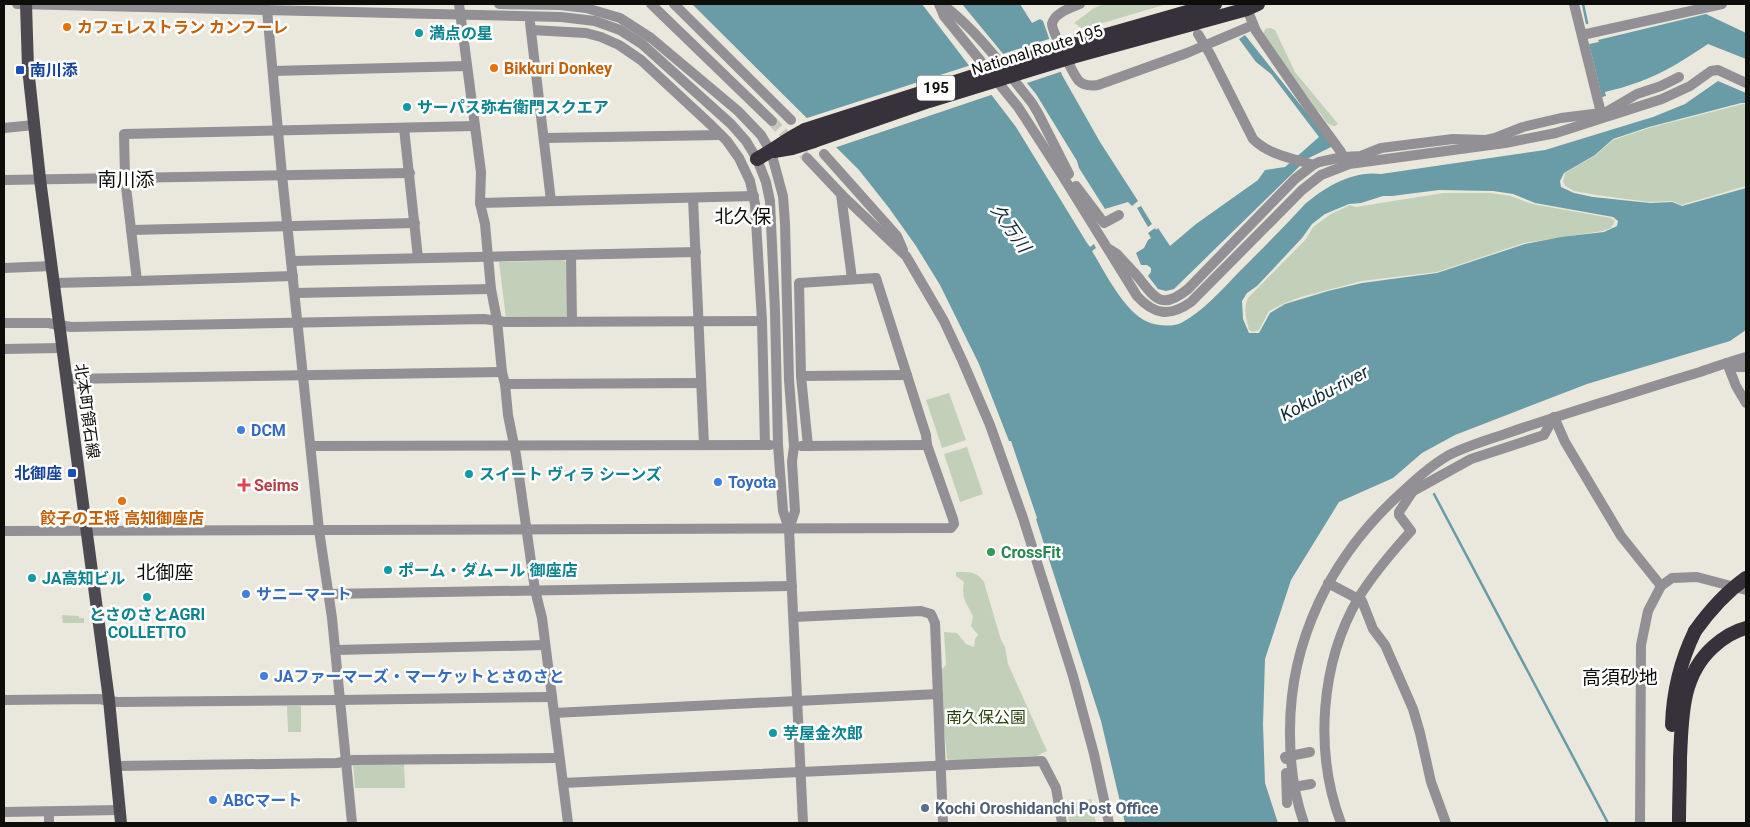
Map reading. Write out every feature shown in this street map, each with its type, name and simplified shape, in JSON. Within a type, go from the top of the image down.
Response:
[{"type":"highway","name":"National Route 195","points":[[757,159],[805,130],[1070,51],[1215,4]]},
{"type":"highway","name":"National Route 195","points":[[771,152],[814,141],[1070,51],[1252,6]]},
{"type":"highway","points":[[1670,823],[1674,696],[1682,662],[1696,631],[1716,604],[1746,578]]},
{"type":"highway","points":[[1678,823],[1682,714],[1689,681],[1706,653],[1720,640],[1746,628]]},
{"type":"main road","name":"北本町領石線","points":[[26,4],[28,68],[40,180],[109,700],[121,817]]},
{"type":"street","points":[[17,4],[267,10],[460,9],[530,17],[577,18],[594,21],[620,30],[632,37],[731,124],[746,141],[757,159],[766,182],[770,201],[778,445],[783,511],[790,529]]},
{"type":"street","points":[[499,4],[586,8],[620,18],[638,28],[738,111],[761,136],[771,152],[780,182],[784,213],[788,380],[794,446],[792,462],[795,511],[790,529],[803,823]]},
{"type":"street","points":[[651,4],[772,121]]},
{"type":"street","points":[[674,4],[791,120]]},
{"type":"street","points":[[941,4],[944,16],[1018,107],[1065,173],[1104,223],[1119,215]]},
{"type":"street","points":[[941,4],[952,11],[986,45],[1032,103],[1065,173],[1126,282],[1147,307],[1161,312],[1185,307],[1199,296],[1311,183],[1321,175],[1357,160],[1487,143],[1523,127],[1561,118],[1601,115],[1662,99],[1690,86],[1711,70],[1722,72],[1746,83]]},
{"type":"street","points":[[1080,4],[1057,15],[1052,23],[1054,34],[1078,81],[1089,86],[1098,85],[1187,53],[1253,25]]},
{"type":"street","points":[[1574,4],[1601,115]]},
{"type":"street","points":[[1582,35],[1722,4]]},
{"type":"street","points":[[1252,6],[1253,25],[1343,157]]},
{"type":"street","points":[[460,9],[476,126],[481,172],[480,203],[485,224],[502,372],[508,415],[515,446],[534,590],[542,618],[568,823]]},
{"type":"street","points":[[267,10],[319,530],[335,650],[352,823]]},
{"type":"street","points":[[530,17],[551,201]]},
{"type":"street","points":[[531,30],[586,33],[619,45],[641,60],[721,135],[743,165],[754,196],[762,321],[765,445]]},
{"type":"street","points":[[1198,34],[1253,139],[1261,147],[1270,152],[1310,164],[1343,157],[1357,160]]},
{"type":"street","points":[[273,71],[467,66]]},
{"type":"street","points":[[1601,115],[1637,94],[1661,86],[1679,77]]},
{"type":"street","points":[[4,128],[34,125]]},
{"type":"street","points":[[137,281],[124,178],[124,134],[476,126]]},
{"type":"street","points":[[404,128],[418,258]]},
{"type":"street","points":[[544,138],[721,135]]},
{"type":"street","points":[[824,154],[897,236],[906,256],[944,321],[990,425],[1073,676],[1094,754],[1109,823]]},
{"type":"street","points":[[807,158],[841,194],[906,256]]},
{"type":"street","points":[[1106,247],[1117,254],[1153,296],[1163,300],[1176,297],[1191,286],[1310,164]]},
{"type":"street","points":[[4,180],[410,173]]},
{"type":"street","points":[[841,194],[852,279]]},
{"type":"street","points":[[480,203],[754,196]]},
{"type":"street","points":[[693,198],[704,445]]},
{"type":"street","points":[[131,230],[415,223]]},
{"type":"street","points":[[291,261],[696,252]]},
{"type":"street","points":[[571,256],[572,322]]},
{"type":"street","points":[[4,268],[52,266]]},
{"type":"street","points":[[54,283],[293,276]]},
{"type":"street","points":[[4,531],[951,528],[954,524],[953,519],[927,445],[926,435],[876,278],[799,284],[801,376],[808,446]]},
{"type":"street","points":[[295,293],[491,289]]},
{"type":"street","points":[[4,323],[48,323],[71,327],[496,320],[572,322],[762,321]]},
{"type":"street","points":[[4,349],[62,348]]},
{"type":"street","points":[[1304,823],[1294,787],[1290,756],[1290,717],[1295,672],[1308,627],[1328,583],[1354,543],[1373,521],[1411,488],[1426,471],[1450,455],[1478,443],[1554,417],[1746,357]]},
{"type":"street","points":[[1727,363],[1736,367],[1746,367]]},
{"type":"street","points":[[1727,363],[1736,386],[1746,403]]},
{"type":"street","points":[[66,379],[502,372]]},
{"type":"street","points":[[801,376],[907,375]]},
{"type":"street","points":[[505,384],[701,383]]},
{"type":"street","points":[[1554,417],[1565,442],[1621,536],[1661,586]]},
{"type":"street","points":[[311,446],[778,445]]},
{"type":"street","points":[[794,446],[927,445]]},
{"type":"street","points":[[1341,823],[1332,795],[1326,750],[1326,713],[1335,653],[1359,598],[1388,556],[1411,531],[1399,515],[1399,512],[1411,488]]},
{"type":"street","points":[[1640,823],[1641,646],[1648,611],[1661,586],[1672,578],[1697,577],[1746,590]]},
{"type":"street","points":[[1328,583],[1362,601],[1373,629],[1385,645],[1413,709],[1431,782],[1446,823]]},
{"type":"street","points":[[328,594],[792,586]]},
{"type":"street","points":[[794,617],[921,611],[930,614],[935,623],[943,823]]},
{"type":"street","points":[[335,650],[545,645]]},
{"type":"street","points":[[554,713],[938,694]]},
{"type":"street","points":[[4,700],[99,699],[117,702],[552,697]]},
{"type":"street","points":[[1287,803],[1286,757],[1310,752]]},
{"type":"street","points":[[116,766],[337,763],[353,760],[559,758]]},
{"type":"street","points":[[563,783],[941,764],[1042,761],[1056,788],[1062,823]]},
{"type":"street","points":[[1294,787],[1311,784]]},
{"type":"street","points":[[4,812],[49,812],[121,817]]},
{"type":"street","points":[[49,812],[49,823]]},
{"type":"green space","points":[[1104,4],[1167,4],[1096,25],[1081,28],[1074,23],[1094,8]]},
{"type":"green space","points":[[1265,29],[1275,30],[1295,72],[1338,124],[1335,126],[1326,122],[1310,103],[1263,35]]},
{"type":"green space","points":[[1743,104],[1746,105],[1746,186],[1681,205],[1672,201],[1649,202],[1596,195],[1574,191],[1565,186],[1563,181],[1565,173],[1596,155],[1613,140],[1649,128]]},
{"type":"green space","points":[[1443,193],[1491,193],[1511,196],[1532,204],[1611,218],[1615,221],[1611,228],[1603,231],[1524,243],[1437,272],[1362,281],[1301,297],[1269,311],[1259,330],[1253,332],[1249,330],[1245,310],[1248,298],[1306,239],[1313,227],[1331,214],[1350,205],[1356,207]]},
{"type":"green space","points":[[564,260],[567,263],[569,313],[566,317],[506,318],[499,262]]},
{"type":"green space","points":[[949,393],[966,440],[942,448],[926,400]]},
{"type":"green space","points":[[967,447],[983,494],[960,502],[944,454]]},
{"type":"green space","name":"南久保公園","points":[[956,572],[975,574],[984,582],[1001,640],[1005,647],[1008,664],[1047,751],[1037,756],[950,761],[947,759],[942,708],[941,670],[946,665],[944,632],[957,633],[966,644],[974,647],[975,639],[978,635],[971,626],[973,616],[964,596],[964,582],[956,576]]},
{"type":"green space","points":[[62,615],[79,616],[79,618],[84,618],[84,623],[63,623]]},
{"type":"green space","points":[[287,706],[301,706],[301,732],[288,732]]},
{"type":"green space","points":[[404,763],[405,788],[355,788],[353,764]]},
{"type":"green space","points":[[1091,799],[1096,823],[1069,823],[1066,804]]},
{"type":"water","points":[[692,4],[922,4],[1016,127],[1087,243],[1090,247],[1094,244],[1096,248],[1092,251],[1123,301],[1139,317],[1148,322],[1164,326],[1181,323],[1204,307],[1305,204],[1340,181],[1371,173],[1381,174],[1545,150],[1653,117],[1685,104],[1718,81],[1746,93],[1746,103],[1649,127],[1613,139],[1595,155],[1564,173],[1560,181],[1561,187],[1574,193],[1593,197],[1650,203],[1672,202],[1682,206],[1746,188],[1746,330],[1730,341],[1587,384],[1455,435],[1422,453],[1393,478],[1339,502],[1291,580],[1265,659],[1263,724],[1265,783],[1278,823],[1125,823],[1101,721],[1011,441],[1009,441],[979,364],[940,285],[916,246],[859,170]],"holes":[[[1439,190],[1493,191],[1513,194],[1535,203],[1613,217],[1618,221],[1617,226],[1604,232],[1561,237],[1525,244],[1437,273],[1362,283],[1328,291],[1285,304],[1270,313],[1259,333],[1249,333],[1243,319],[1242,301],[1247,293],[1257,286],[1302,238],[1312,224],[1325,214],[1349,204],[1361,203],[1383,196]]]},
{"type":"water","points":[[962,4],[1020,4],[1032,23],[1040,19],[1043,21],[1062,75],[1100,142],[1138,201],[1132,206],[1128,202],[1105,209],[1036,94]]},
{"type":"water","points":[[1706,14],[1746,33],[1746,59],[1708,44],[1684,60],[1657,74],[1605,92],[1606,96],[1602,97],[1589,44],[1599,42],[1598,40]]},
{"type":"water","points":[[1245,35],[1333,146],[1307,159],[1174,289],[1166,291],[1158,289],[1148,276],[1151,268],[1147,265],[1141,265],[1136,253],[1144,248],[1151,238],[1148,233],[1158,228],[1170,246],[1196,224],[1258,180],[1265,170],[1285,167],[1319,137],[1271,74],[1256,62],[1239,39]]},
{"type":"water","points":[[1141,206],[1152,224],[1148,227],[1137,208]]},
{"type":"pier","points":[[1052,38],[1063,71],[1024,84],[1000,55]]},
{"type":"pier","points":[[971,65],[994,94],[834,148],[804,119]]},
{"type":"waterway","points":[[1583,4],[1587,23]]},
{"type":"waterway","points":[[1434,494],[1608,823]]},
{"type":"tunnel","points":[[772,121],[807,158]]},
{"type":"place","name":"カフェレストラン カンフーレ","points":[[67,27]]},
{"type":"place","name":"満点の星","points":[[419,33]]},
{"type":"place","name":"Bikkuri Donkey","points":[[494,68]]},
{"type":"place","name":"南川添","points":[[20,70]]},
{"type":"place","name":"サーパス弥右衛門スクエア","points":[[407,107]]},
{"type":"place","name":"DCM","points":[[241,430]]},
{"type":"place","name":"北御座","points":[[72,473]]},
{"type":"place","name":"スイート ヴィラ シーンズ","points":[[469,474]]},
{"type":"place","name":"Toyota","points":[[718,482]]},
{"type":"place","name":"Seims","points":[[244,485]]},
{"type":"place","name":"餃子の王将 高知御座店","points":[[122,501]]},
{"type":"place","name":"CrossFit","points":[[991,552]]},
{"type":"place","name":"ポーム・ダムール 御座店","points":[[388,570]]},
{"type":"place","name":"JA高知ビル","points":[[32,578]]},
{"type":"place","name":"サニーマート","points":[[246,594]]},
{"type":"place","name":"とさのさとAGRI COLLETTO","points":[[147,597]]},
{"type":"place","name":"JAファーマーズ・マーケットとさのさと","points":[[264,676]]},
{"type":"place","name":"芋屋金次郎","points":[[773,733]]},
{"type":"place","name":"ABCマート","points":[[213,800]]},
{"type":"place","name":"Kochi Oroshidanchi Post Office","points":[[925,808]]},
{"type":"district","name":"南川添","points":[[126,179]]},
{"type":"district","name":"北久保","points":[[743,216]]},
{"type":"district","name":"北御座","points":[[165,572]]},
{"type":"district","name":"高須砂地","points":[[1620,677]]},
{"type":"water label","name":"久万川","points":[[1011,228]]},
{"type":"water label","name":"Kokubu-river","points":[[1324,393]]}]
